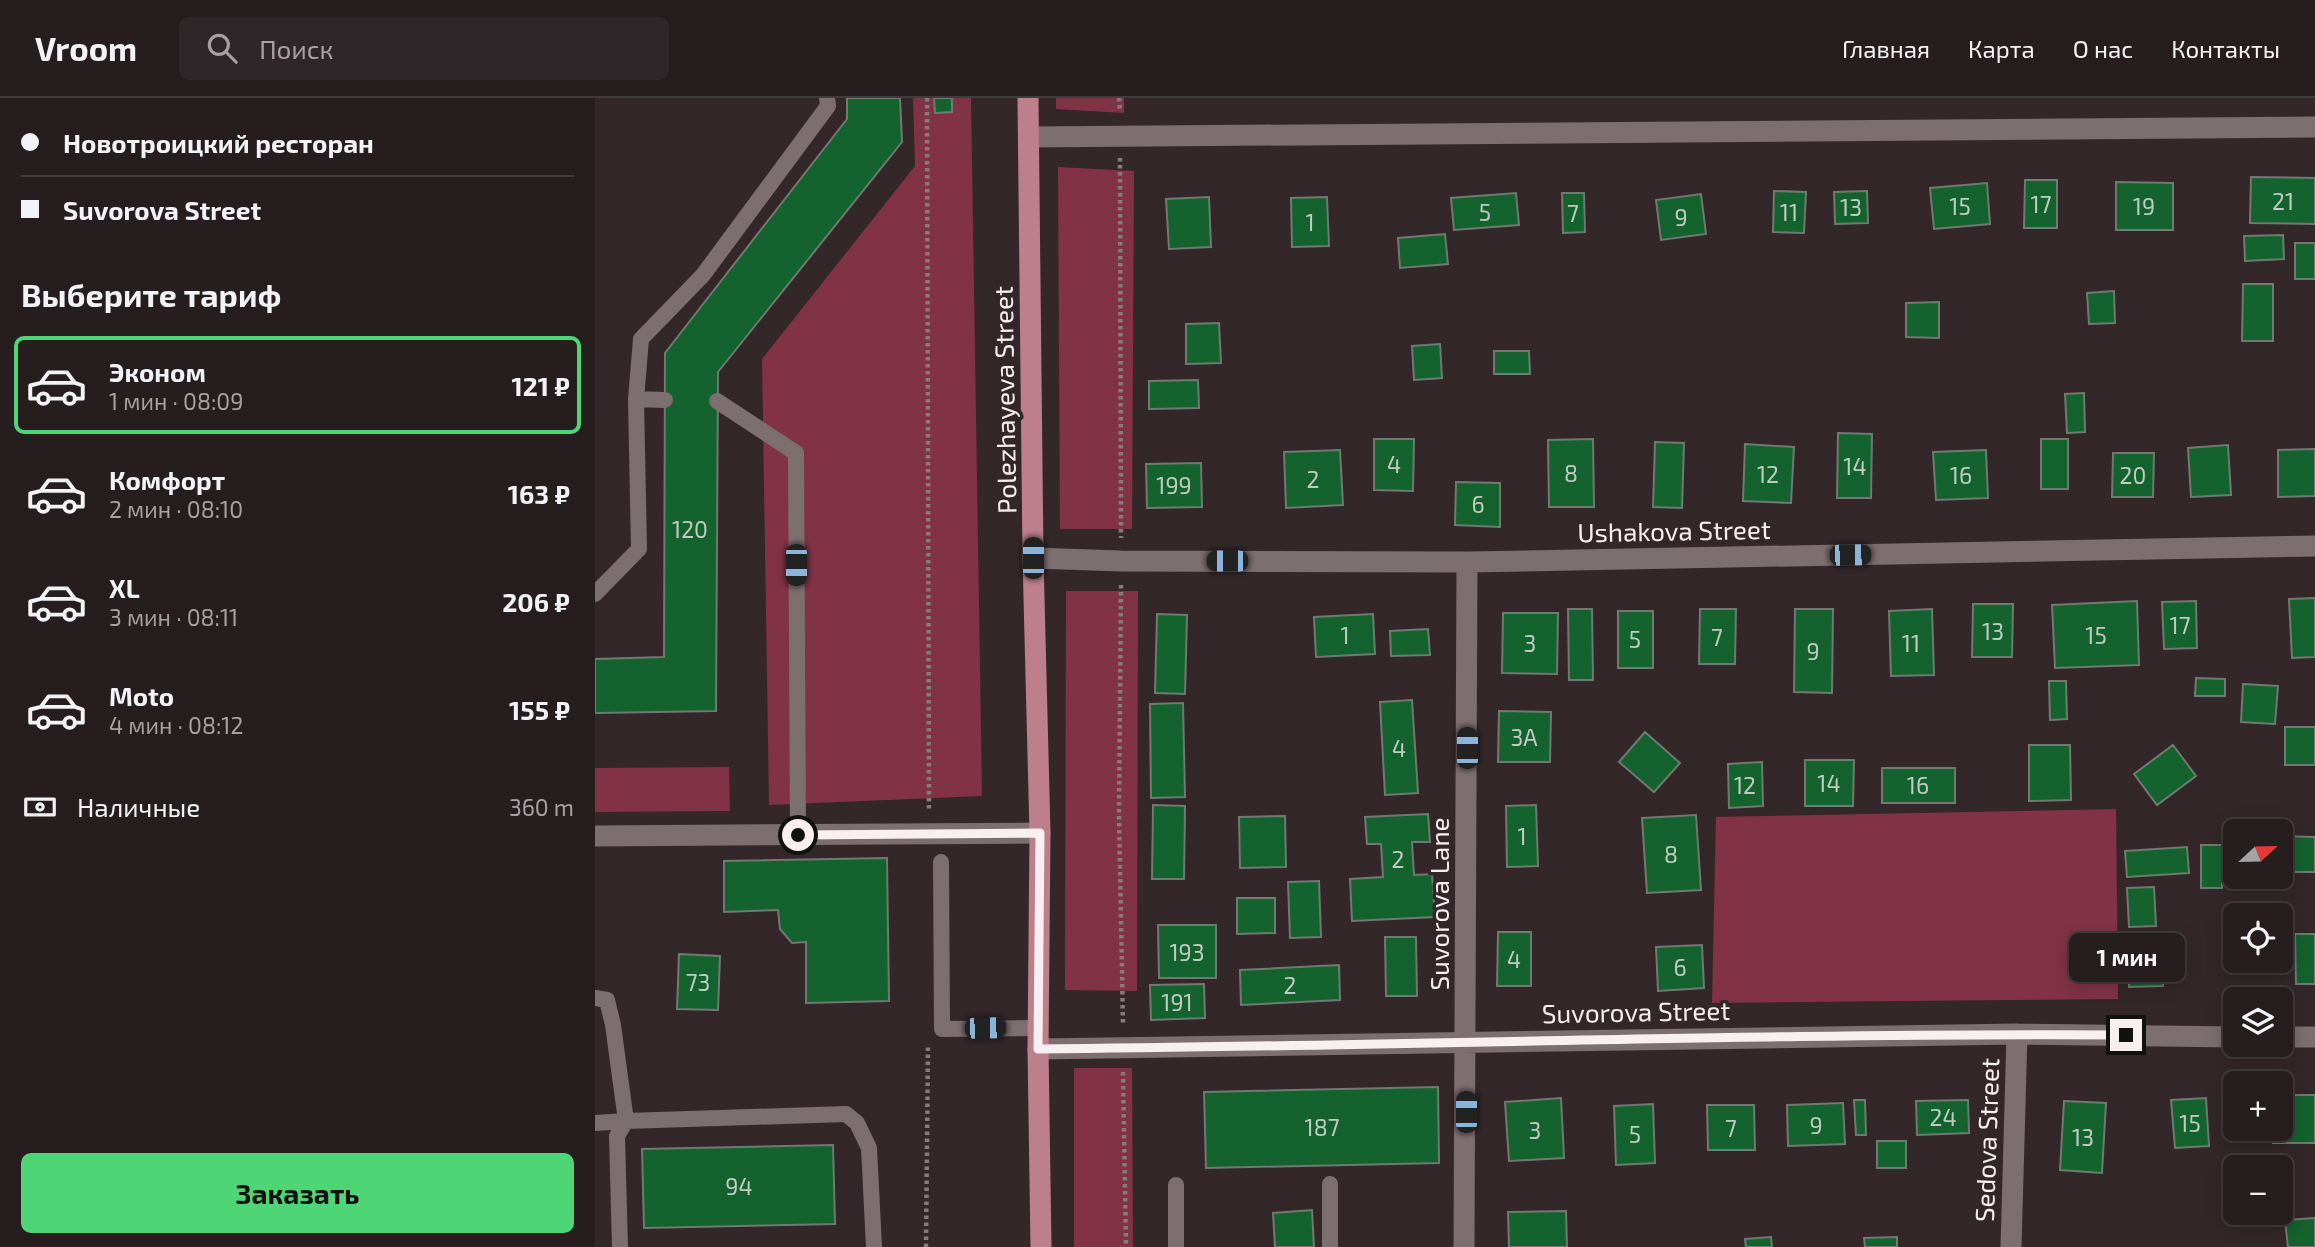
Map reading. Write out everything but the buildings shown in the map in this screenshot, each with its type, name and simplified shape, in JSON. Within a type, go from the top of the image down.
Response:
[{"type":"main road","name":"Polezhayeva Street","points":[[1028,98],[1033,558],[1040,833],[1038,1038],[1041,1247]]},
{"type":"street","points":[[1029,137],[2315,127]]},
{"type":"street","name":"Ushakova Street","points":[[1033,558],[1121,561],[1467,562],[2315,546]]},
{"type":"street","name":"Suvorova Lane","points":[[1464,1247],[1467,562]]},
{"type":"street","points":[[595,836],[1040,833]]},
{"type":"street","name":"Suvorova Street","points":[[1038,1038],[1123,1048],[2017,1034],[2223,1037]]},
{"type":"street","name":"Sedova Street","points":[[2011,1247],[2017,1034]]},
{"type":"street","points":[[2293,1037],[2315,1037]]},
{"type":"lane","points":[[595,594],[639,549],[636,399],[641,340],[703,275],[828,106],[827,98]]},
{"type":"lane","points":[[636,399],[665,400]]},
{"type":"lane","points":[[717,401],[796,453],[798,835]]},
{"type":"lane","points":[[941,862],[942,1029],[1038,1038]]},
{"type":"lane","points":[[595,998],[607,1000],[626,1121],[617,1136],[620,1247]]},
{"type":"lane","points":[[595,1122],[846,1114],[857,1123],[869,1148],[874,1247]]},
{"type":"lane","points":[[1330,1184],[1330,1247]]},
{"type":"lane","points":[[1176,1185],[1176,1247]]},
{"type":"path","points":[[927,98],[928,762]]},
{"type":"path","points":[[1119,98],[1119,813],[1126,1247]]},
{"type":"shaded area","points":[[913,98],[971,98],[982,796],[769,805],[762,359],[915,166]]},
{"type":"shaded area","points":[[1056,98],[1124,98],[1124,113],[1056,109]]},
{"type":"shaded area","points":[[1058,167],[1134,171],[1132,529],[1060,529]]},
{"type":"shaded area","points":[[1066,591],[1138,591],[1137,991],[1065,990]]},
{"type":"shaded area","points":[[729,767],[730,811],[595,812],[595,768]]},
{"type":"shaded area","points":[[2116,809],[2118,999],[1712,1003],[1716,817]]},
{"type":"shaded area","points":[[1074,1068],[1132,1068],[1133,1247],[1074,1247]]},
{"type":"route","points":[[798,835],[1040,833],[1038,1049],[1466,1041],[2126,1035]]}]
